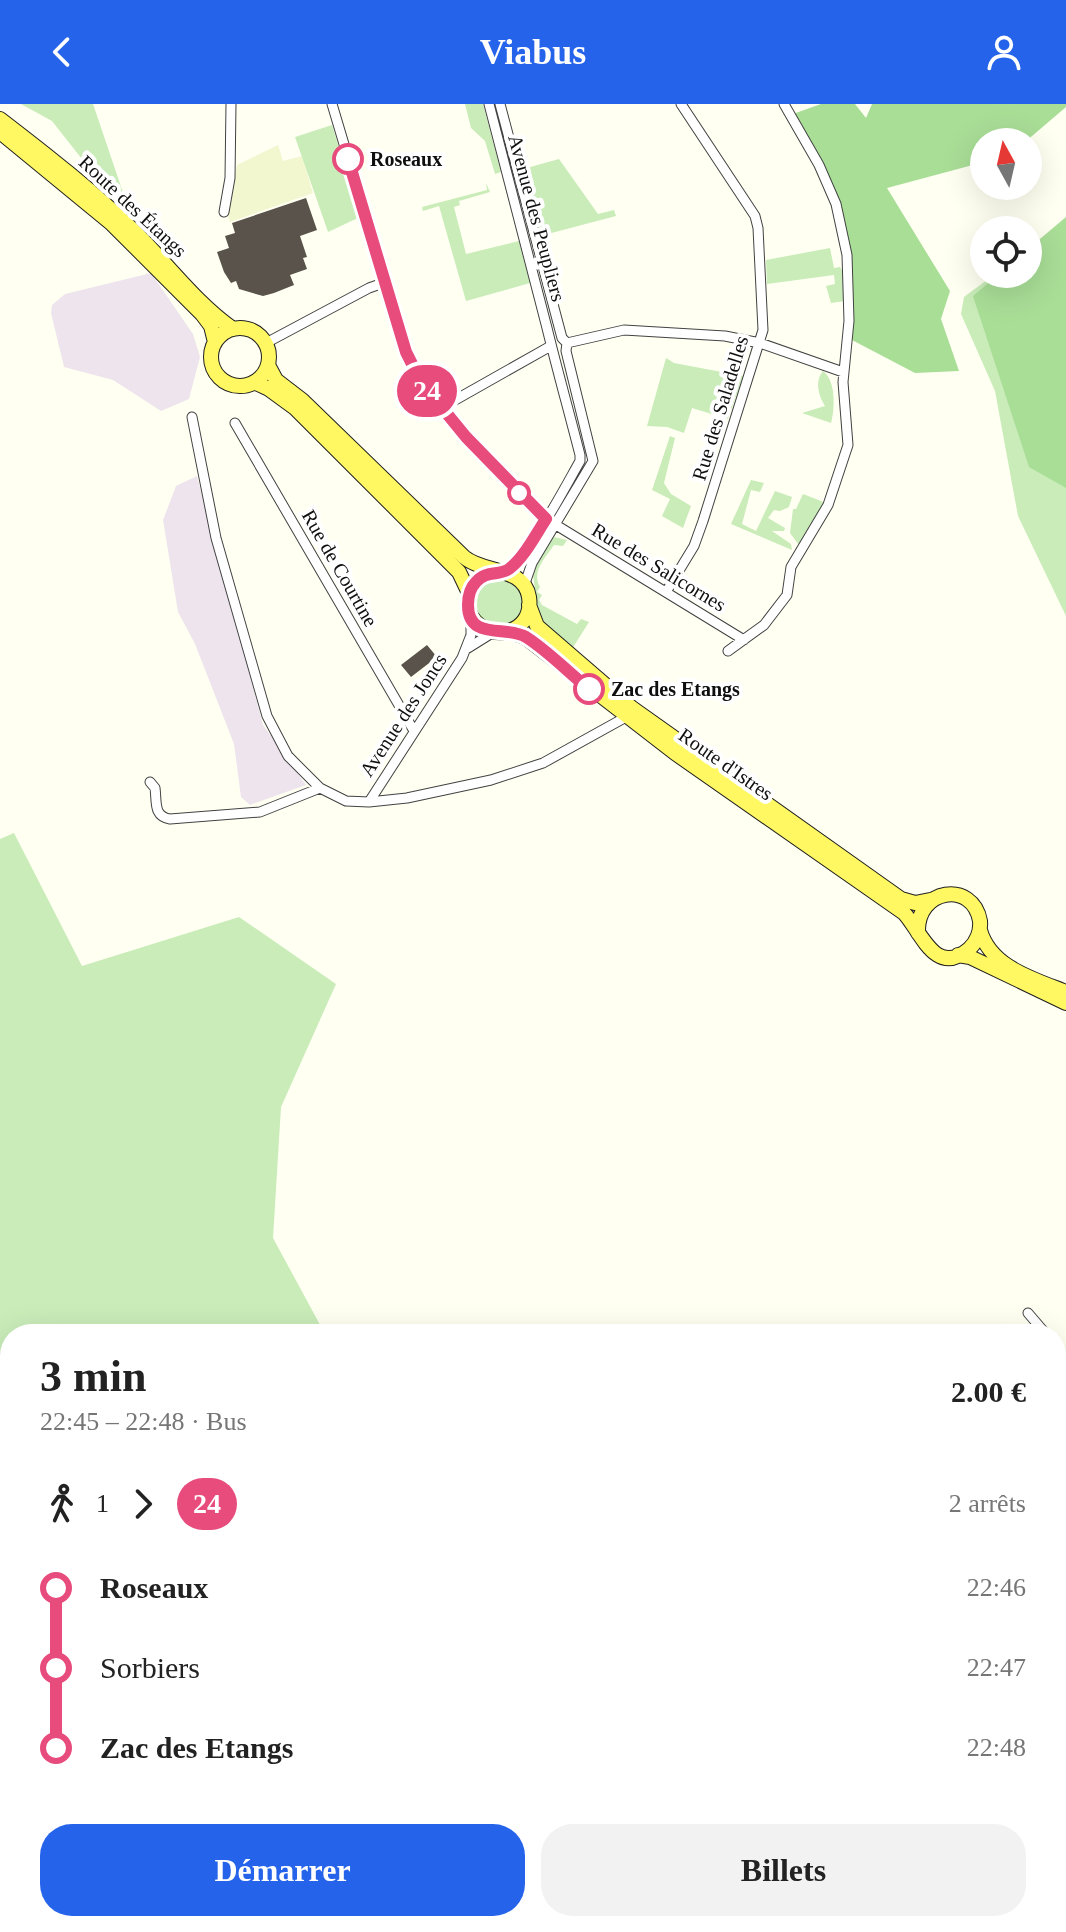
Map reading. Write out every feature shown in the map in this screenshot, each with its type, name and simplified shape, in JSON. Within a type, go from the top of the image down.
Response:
[{"type":"main road","name":"Route des Étangs","points":[[0,119],[129,227],[219,319],[233,329]]},
{"type":"main road","name":"Route des Étangs","points":[[0,132],[111,223],[202,314],[211,326],[215,342]]},
{"type":"main road","points":[[233,329],[255,332],[266,343],[268,365],[276,380],[302,400],[464,557],[479,568],[519,579],[529,605],[520,624],[508,631],[492,633],[480,627],[471,618],[469,593],[459,572],[295,408],[254,382],[232,385],[219,377],[211,356],[215,342],[233,329]]},
{"type":"main road","points":[[254,382],[268,365]]},
{"type":"main road","points":[[469,593],[479,578],[500,572]]},
{"type":"main road","name":"Route d'Istres","points":[[529,605],[537,626],[632,708],[901,899],[915,903],[931,900]]},
{"type":"main road","name":"Route d'Istres","points":[[508,631],[525,637],[626,717],[904,913],[918,933]]},
{"type":"main road","points":[[1066,992],[1005,965],[991,954],[980,930],[980,919],[968,900],[948,894],[931,900],[922,909],[918,933],[922,942],[938,955],[970,957],[1066,1003]]},
{"type":"main road","points":[[958,955],[972,946],[980,930]]},
{"type":"street","points":[[332,104],[409,358],[421,382],[441,408],[546,519]]},
{"type":"street","name":"Avenue des Peupliers","points":[[489,104],[580,455],[580,461],[546,519],[512,567],[500,572]]},
{"type":"street","name":"Avenue des Peupliers","points":[[500,104],[593,461],[532,563],[524,586]]},
{"type":"street","name":"Rue des Saladelles","points":[[666,592],[694,546],[760,343],[763,323],[755,216],[681,104]]},
{"type":"street","points":[[728,651],[764,625],[787,595],[795,556],[819,524],[848,445],[843,372],[849,321],[847,255],[839,217],[819,165],[784,104]]},
{"type":"street","points":[[224,212],[230,178],[231,109]]},
{"type":"street","points":[[266,343],[386,282]]},
{"type":"street","points":[[441,408],[551,348],[636,329],[725,336],[760,343],[843,372]]},
{"type":"street","points":[[551,348],[565,344]]},
{"type":"street","points":[[192,417],[216,538],[267,716],[288,756],[320,788],[346,801],[369,802],[407,798],[491,780],[543,763],[626,717]]},
{"type":"street","name":"Rue de Courtine","points":[[235,423],[414,731]]},
{"type":"street","name":"Rue des Salicornes","points":[[556,525],[744,640]]},
{"type":"street","name":"Avenue des Joncs","points":[[468,648],[471,618]]},
{"type":"street","name":"Avenue des Joncs","points":[[369,802],[468,648],[492,633]]},
{"type":"street","points":[[150,782],[155,788],[157,811],[162,818],[170,819],[260,812],[320,788]]},
{"type":"street","points":[[1028,1313],[1037,1324]]},
{"type":"shaded area","points":[[151,273],[193,334],[200,357],[189,399],[161,411],[113,380],[64,367],[51,313],[52,305],[65,294]]},
{"type":"shaded area","points":[[197,476],[263,725],[306,785],[250,805],[241,797],[234,744],[195,644],[178,612],[163,520],[176,486]]},
{"type":"green space","points":[[21,104],[93,104],[134,225],[52,121]]},
{"type":"green space","points":[[465,104],[483,104],[501,172],[495,174],[485,141],[471,128]]},
{"type":"green space","points":[[821,104],[855,104],[866,118],[872,104],[1066,104],[1041,128],[970,128],[970,166],[887,188],[950,291],[941,319],[959,371],[915,373],[852,340],[852,271],[842,210],[793,114]]},
{"type":"green space","points":[[332,125],[360,217],[328,232],[295,137]]},
{"type":"green space","points":[[278,145],[283,161],[302,156],[313,193],[230,222],[228,216],[237,165]]},
{"type":"green space","points":[[559,159],[598,214],[614,210],[616,216],[540,236],[523,169]]},
{"type":"green space","points":[[486,183],[490,192],[459,201],[460,205],[454,207],[466,254],[519,241],[530,283],[466,301],[439,206],[423,211],[422,207],[487,190]]},
{"type":"green space","points":[[1066,217],[1066,488],[1029,467],[973,296],[982,288],[1042,288],[1042,237]]},
{"type":"green space","points":[[1066,220],[1066,616],[1018,516],[995,391],[961,314],[964,297],[976,288],[1042,288],[1042,238]]},
{"type":"green space","points":[[830,248],[834,268],[840,267],[844,274],[845,301],[831,303],[826,286],[835,284],[834,275],[767,284],[766,260]]},
{"type":"green space","points":[[666,358],[674,363],[743,376],[728,419],[692,408],[684,433],[667,427],[647,426]]},
{"type":"green space","points":[[823,371],[832,388],[834,403],[831,423],[802,413],[825,406],[818,384]]},
{"type":"green space","points":[[670,436],[675,438],[664,483],[671,494],[691,506],[683,528],[662,516],[670,499],[652,490]]},
{"type":"green space","points":[[751,480],[764,483],[760,492],[751,490],[742,524],[756,531],[775,491],[792,497],[789,507],[774,510],[768,518],[785,528],[784,531],[772,531],[791,544],[792,550],[731,524]]},
{"type":"green space","points":[[803,494],[826,503],[799,545],[790,533],[793,509],[796,509]]},
{"type":"green space","points":[[554,537],[567,540],[563,546],[554,545],[543,560],[537,576],[540,587],[537,592],[542,595],[539,600],[542,605],[577,624],[581,619],[589,622],[572,649],[539,618],[532,568]]},
{"type":"green space","points":[[499,577],[517,584],[524,602],[517,620],[499,627],[481,620],[474,602],[481,584]]},
{"type":"green space","points":[[14,833],[82,966],[239,917],[336,984],[281,1107],[273,1238],[320,1324],[0,1324],[0,839]]},
{"type":"building","points":[[306,198],[317,230],[300,236],[307,257],[303,258],[307,269],[290,275],[294,285],[263,296],[239,289],[236,281],[231,283],[217,252],[229,248],[225,236],[235,233],[232,223]]},
{"type":"building","points":[[427,645],[437,657],[411,677],[401,665]]},
{"type":"bus line","name":"24","points":[[348,159],[414,371],[449,418],[546,519],[512,567],[504,572],[486,574],[472,585],[468,601],[471,618],[486,631],[508,631],[525,637],[589,689]]},
{"type":"place","name":"Roseaux","points":[[348,159]]},
{"type":"place","name":"Zac des Etangs","points":[[589,689]]}]
